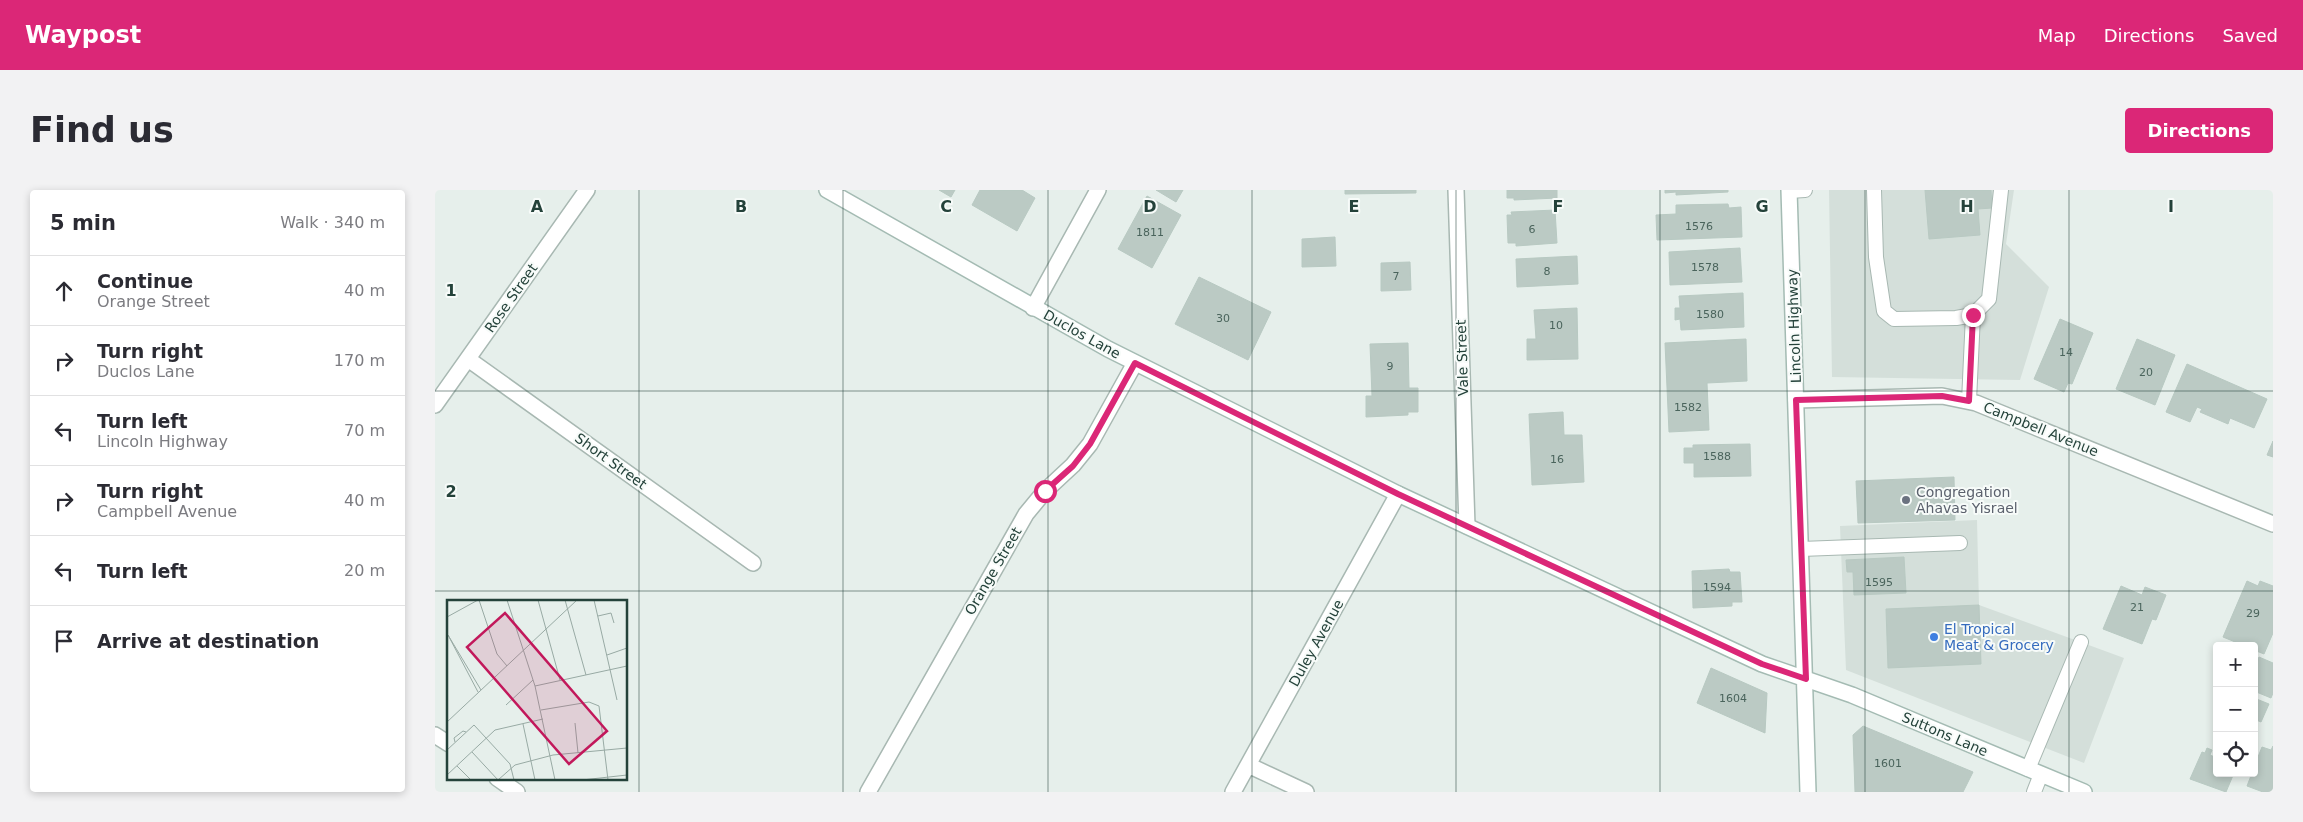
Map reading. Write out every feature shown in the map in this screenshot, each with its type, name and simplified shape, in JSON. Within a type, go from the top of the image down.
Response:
[{"type":"street","name":"Rose Street","points":[[435,405],[587,190]]},
{"type":"street","name":"Duclos Lane","points":[[827,190],[1033,308],[1135,363],[1398,494],[1762,664],[1806,679]]},
{"type":"street","points":[[1033,308],[1098,190]]},
{"type":"street","name":"Vale Street","points":[[1456,190],[1467,526]]},
{"type":"street","name":"Lincoln Highway","points":[[1789,191],[1806,679],[1808,792]]},
{"type":"street","name":"Short Street","points":[[468,359],[753,564]]},
{"type":"street","name":"Orange Street","points":[[868,792],[1026,514],[1045,491],[1073,466],[1090,444],[1135,363]]},
{"type":"street","name":"Campbell Avenue","points":[[1796,400],[1942,396],[1969,401],[2007,414],[2273,524]]},
{"type":"street","name":"Duley Avenue","points":[[1233,792],[1398,494]]},
{"type":"street","name":"Suttons Lane","points":[[1806,679],[1852,695],[2084,792]]},
{"type":"street","points":[[435,735],[447,743]]},
{"type":"street","points":[[1248,765],[1306,792]]},
{"type":"street","points":[[500,780],[517,792]]},
{"type":"lane","points":[[1789,191],[1805,190]]},
{"type":"lane","points":[[1874,190],[1876,257],[1884,311],[1894,320],[1956,318],[1973,315],[1989,299],[2001,190]]},
{"type":"lane","points":[[1969,401],[1973,315]]},
{"type":"lane","points":[[1801,549],[1960,544]]},
{"type":"lane","points":[[2033,792],[2035,772],[2081,642]]},
{"type":"shaded area","points":[[1829,190],[2014,190],[2006,244],[2049,287],[2020,380],[1832,377]]},
{"type":"shaded area","points":[[1977,520],[1979,605],[2124,658],[2084,763],[1846,670],[1840,526]]},
{"type":"building","points":[[939,190],[955,190],[951,197]]},
{"type":"building","points":[[980,190],[1022,190],[1035,198],[1017,231],[972,205]]},
{"type":"building","points":[[1156,190],[1183,190],[1176,202]]},
{"type":"building","points":[[1345,190],[1416,190],[1416,193],[1345,194]]},
{"type":"building","points":[[1507,190],[1557,190],[1557,198],[1514,200],[1514,198],[1507,198]]},
{"type":"building","points":[[1665,190],[1728,190],[1728,192],[1676,195],[1676,192],[1665,193]]},
{"type":"building","points":[[1925,190],[1991,190],[1992,208],[1978,209],[1980,235],[1929,239]]},
{"type":"building","points":[[1147,196],[1181,215],[1152,268],[1118,249]]},
{"type":"building","points":[[1728,204],[1729,208],[1741,207],[1742,237],[1657,240],[1656,215],[1676,214],[1676,205]]},
{"type":"building","points":[[1555,210],[1557,243],[1516,246],[1516,243],[1508,243],[1507,215],[1512,215],[1511,212]]},
{"type":"building","points":[[1335,237],[1336,266],[1302,267],[1302,239]]},
{"type":"building","points":[[1740,248],[1742,282],[1670,285],[1669,252]]},
{"type":"building","points":[[1577,256],[1578,284],[1517,287],[1516,259]]},
{"type":"building","points":[[1410,262],[1411,290],[1381,291],[1381,263]]},
{"type":"building","points":[[1199,277],[1271,312],[1248,360],[1175,324]]},
{"type":"building","points":[[1743,293],[1744,327],[1681,330],[1680,319],[1675,320],[1675,308],[1680,308],[1679,296]]},
{"type":"building","points":[[1577,308],[1578,359],[1527,360],[1527,339],[1536,339],[1534,310]]},
{"type":"building","points":[[2060,319],[2093,333],[2072,384],[2068,383],[2064,392],[2034,379]]},
{"type":"building","points":[[1746,339],[1747,381],[1707,383],[1709,430],[1669,432],[1665,343]]},
{"type":"building","points":[[2137,339],[2175,355],[2155,405],[2116,389]]},
{"type":"building","points":[[1408,343],[1409,388],[1418,388],[1418,412],[1408,412],[1408,415],[1366,417],[1366,396],[1372,396],[1370,344]]},
{"type":"building","points":[[2187,364],[2267,399],[2254,428],[2230,418],[2228,424],[2200,412],[2202,409],[2197,407],[2190,422],[2166,412]]},
{"type":"building","points":[[1563,412],[1564,435],[1582,435],[1584,482],[1532,485],[1529,414]]},
{"type":"building","points":[[2273,441],[2273,457],[2267,455]]},
{"type":"building","points":[[1750,444],[1751,476],[1694,477],[1694,463],[1684,463],[1684,448],[1693,448],[1693,445]]},
{"type":"building","name":"Congregation Ahavas Yisrael","points":[[1954,477],[1955,520],[1858,523],[1856,481]]},
{"type":"building","points":[[1904,557],[1906,593],[1854,595],[1853,572],[1847,572],[1846,560]]},
{"type":"building","points":[[1729,569],[1730,572],[1740,572],[1742,602],[1732,602],[1732,606],[1693,608],[1692,571]]},
{"type":"building","points":[[2247,581],[2258,586],[2260,581],[2273,586],[2273,633],[2264,654],[2258,652],[2258,642],[2235,642],[2223,637]]},
{"type":"building","points":[[2121,586],[2142,595],[2145,587],[2166,595],[2156,620],[2152,619],[2142,644],[2103,629]]},
{"type":"building","name":"El Tropical Meat & Grocery","points":[[1979,605],[1981,664],[1888,668],[1886,609]]},
{"type":"building","points":[[2259,657],[2273,663],[2273,693],[2271,698],[2258,693]]},
{"type":"building","points":[[1711,668],[1767,693],[1765,733],[1697,703]]},
{"type":"building","points":[[2258,700],[2269,704],[2261,722],[2258,721]]},
{"type":"building","points":[[1863,726],[1973,772],[1963,792],[1855,792],[1853,735]]},
{"type":"building","points":[[2273,746],[2273,792],[2263,792],[2247,786],[2250,777],[2258,777],[2258,757],[2262,747],[2271,750]]},
{"type":"building","points":[[2207,748],[2212,750],[2210,755],[2213,756],[2213,777],[2232,777],[2226,792],[2190,779],[2202,752],[2205,753]]},
{"type":"place","name":"Congregation Ahavas Yisrael","points":[[1906,500]]},
{"type":"place","name":"El Tropical Meat & Grocery","points":[[1934,637]]},
{"type":"route","points":[[1045,491],[1073,466],[1090,444],[1135,363],[1398,494],[1762,664],[1806,679],[1796,400],[1942,396],[1969,401],[1973,315]]}]
